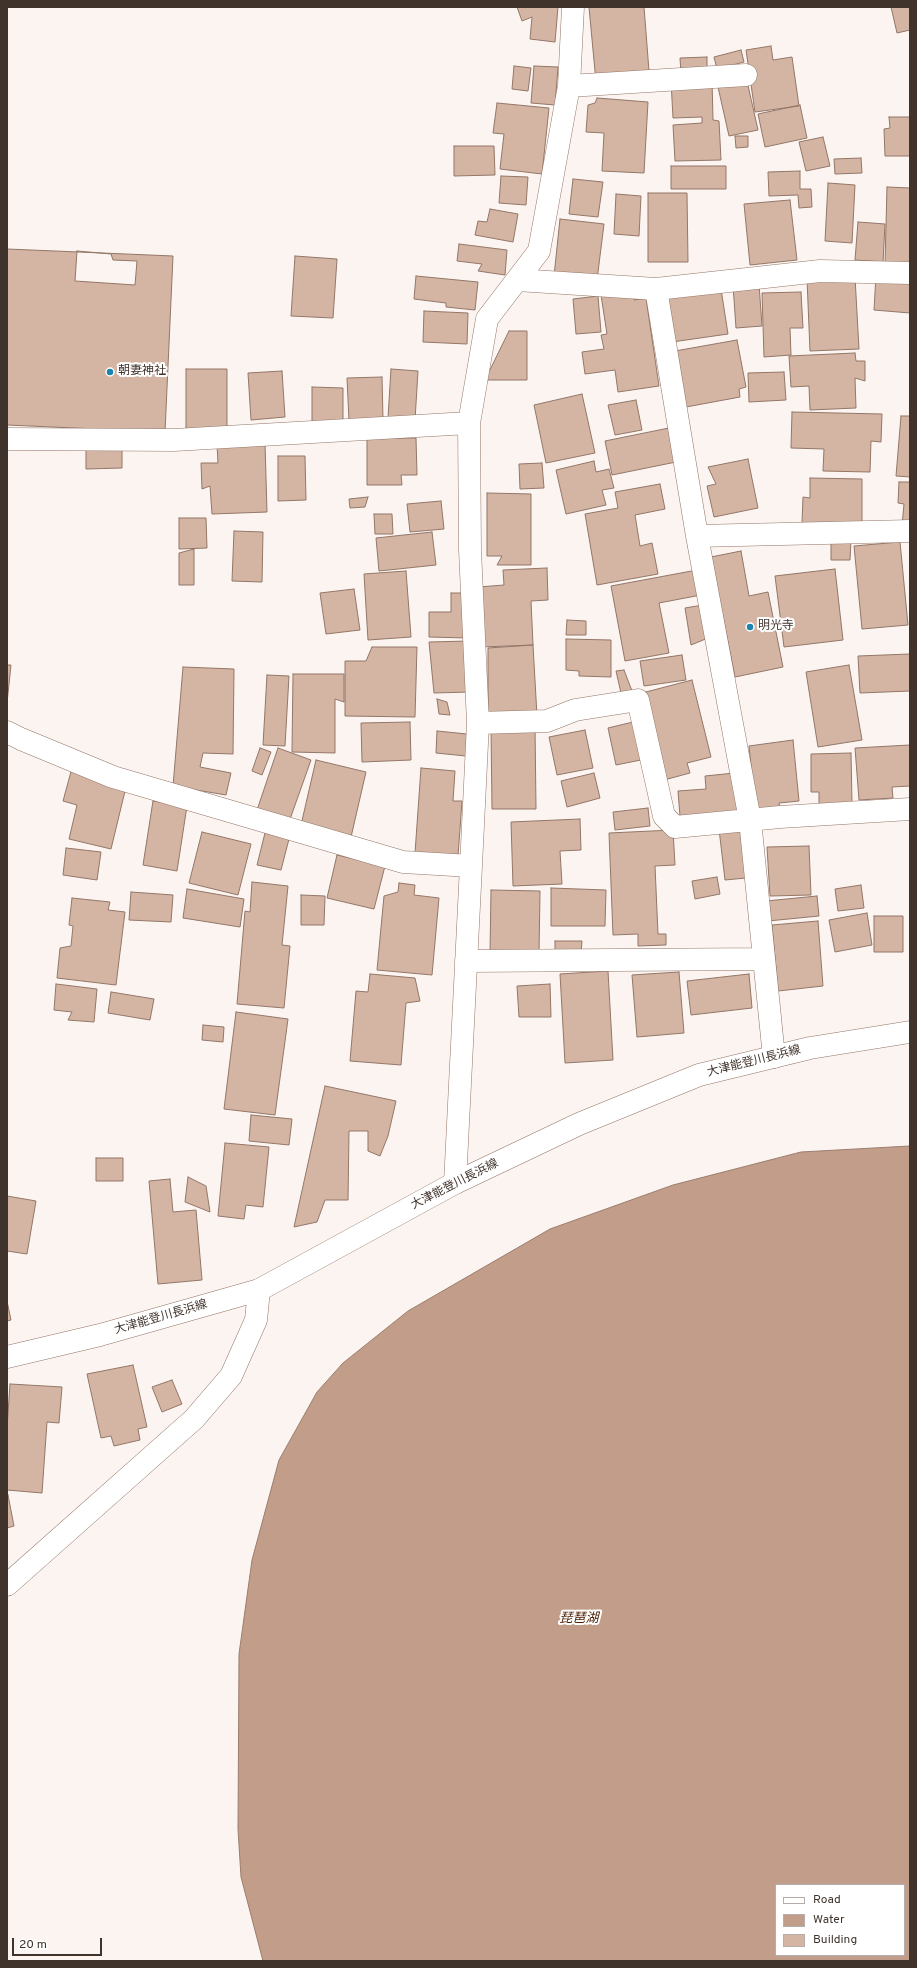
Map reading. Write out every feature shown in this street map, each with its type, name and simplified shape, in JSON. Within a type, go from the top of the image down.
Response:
[{"type":"street","points":[[455,1183],[478,723],[470,550],[469,423],[487,319],[539,251],[569,86],[573,7]]},
{"type":"street","points":[[569,86],[746,74]]},
{"type":"street","points":[[517,280],[656,289],[820,271],[910,273]]},
{"type":"street","points":[[656,289],[698,536],[750,820],[774,1057]]},
{"type":"street","points":[[7,439],[174,440],[469,423]]},
{"type":"street","points":[[698,536],[910,531]]},
{"type":"street","points":[[478,723],[547,721],[575,710],[638,700],[664,816],[675,827],[750,820],[910,809]]},
{"type":"street","points":[[7,732],[113,777],[403,862],[471,866]]},
{"type":"street","points":[[466,961],[764,959]]},
{"type":"street","name":"大津能登川長浜線","points":[[7,1357],[100,1335],[259,1290],[455,1183],[579,1124],[699,1075],[810,1048],[910,1032]]},
{"type":"street","points":[[7,1585],[194,1419],[231,1376],[256,1320],[259,1290]]},
{"type":"water","name":"琵琶湖","points":[[910,1146],[910,1961],[263,1961],[241,1877],[238,1829],[239,1654],[252,1560],[279,1460],[317,1392],[343,1363],[408,1311],[550,1229],[673,1185],[801,1152]]},
{"type":"building","points":[[517,7],[558,7],[555,42],[530,39],[532,17],[522,21]]},
{"type":"building","points":[[589,7],[644,7],[649,71],[596,82]]},
{"type":"building","points":[[891,7],[910,7],[910,30],[897,33]]},
{"type":"building","points":[[771,46],[773,60],[792,57],[799,106],[755,112],[746,50]]},
{"type":"building","points":[[741,50],[744,62],[717,69],[714,57]]},
{"type":"building","points":[[707,57],[707,73],[681,73],[680,58]]},
{"type":"building","points":[[514,66],[531,68],[528,91],[512,89]]},
{"type":"building","points":[[534,66],[558,67],[555,105],[531,103]]},
{"type":"building","points":[[712,80],[713,120],[719,121],[721,160],[675,161],[673,125],[702,123],[702,117],[673,118],[671,81]]},
{"type":"building","points":[[747,81],[758,130],[729,136],[718,87]]},
{"type":"building","points":[[597,98],[648,102],[644,173],[602,171],[604,133],[586,132],[588,105],[595,103]]},
{"type":"building","points":[[497,103],[549,108],[542,174],[500,169],[504,134],[493,133]]},
{"type":"building","points":[[800,105],[807,138],[765,147],[758,114]]},
{"type":"building","points":[[889,117],[910,117],[910,156],[885,156],[884,129],[890,128]]},
{"type":"building","points":[[735,136],[748,136],[748,147],[736,148]]},
{"type":"building","points":[[823,137],[830,166],[806,171],[799,142]]},
{"type":"building","points":[[454,146],[494,146],[495,175],[454,176]]},
{"type":"building","points":[[861,158],[862,173],[835,174],[834,159]]},
{"type":"building","points":[[671,166],[726,166],[726,189],[671,189]]},
{"type":"building","points":[[800,171],[800,189],[811,189],[812,207],[799,208],[798,195],[769,196],[768,172]]},
{"type":"building","points":[[501,176],[528,177],[526,205],[499,203]]},
{"type":"building","points":[[573,179],[603,182],[598,217],[569,214]]},
{"type":"building","points":[[828,183],[855,185],[852,243],[825,241]]},
{"type":"building","points":[[887,187],[910,188],[910,265],[885,264]]},
{"type":"building","points":[[648,193],[687,193],[688,262],[648,262]]},
{"type":"building","points":[[616,194],[641,196],[639,236],[614,234]]},
{"type":"building","points":[[790,200],[797,260],[750,265],[744,204]]},
{"type":"building","points":[[490,209],[518,214],[513,242],[475,235],[478,221],[487,222]]},
{"type":"building","points":[[560,219],[604,224],[597,280],[554,276]]},
{"type":"building","points":[[858,222],[885,224],[883,262],[855,260]]},
{"type":"building","points":[[459,244],[507,250],[505,275],[478,271],[482,264],[457,261]]},
{"type":"building","points":[[7,249],[173,256],[165,432],[7,425]]},
{"type":"building","points":[[77,251],[111,254],[113,260],[137,261],[135,285],[75,281]]},
{"type":"building","points":[[295,256],[337,259],[333,318],[291,316]]},
{"type":"building","points":[[876,275],[910,278],[910,313],[874,310]]},
{"type":"building","points":[[416,276],[478,282],[475,310],[446,307],[446,303],[414,299]]},
{"type":"building","points":[[855,277],[859,349],[810,351],[807,279]]},
{"type":"building","points":[[759,284],[762,326],[736,328],[733,285]]},
{"type":"building","points":[[721,289],[728,334],[672,342],[665,297]]},
{"type":"building","points":[[632,291],[634,300],[646,298],[659,386],[618,392],[615,370],[585,374],[582,352],[604,349],[601,335],[607,334],[601,295]]},
{"type":"building","points":[[801,292],[803,328],[790,328],[791,355],[764,357],[762,293]]},
{"type":"building","points":[[598,296],[601,332],[576,334],[573,299]]},
{"type":"building","points":[[424,311],[468,313],[467,344],[423,342]]},
{"type":"building","points":[[509,331],[527,331],[527,380],[485,380]]},
{"type":"building","points":[[737,340],[746,387],[739,389],[740,397],[686,407],[675,351]]},
{"type":"building","points":[[855,353],[856,361],[865,361],[865,381],[855,378],[856,408],[810,410],[809,386],[791,387],[789,356]]},
{"type":"building","points":[[186,369],[227,369],[227,430],[186,429]]},
{"type":"building","points":[[391,369],[418,371],[415,420],[388,418]]},
{"type":"building","points":[[282,371],[285,417],[251,420],[248,373]]},
{"type":"building","points":[[784,372],[786,400],[749,402],[748,373]]},
{"type":"building","points":[[382,377],[383,419],[349,421],[347,378]]},
{"type":"building","points":[[312,387],[343,388],[343,424],[312,424]]},
{"type":"building","points":[[582,394],[595,453],[546,463],[534,405]]},
{"type":"building","points":[[636,400],[642,430],[615,435],[608,405]]},
{"type":"building","points":[[792,412],[882,414],[881,442],[871,441],[870,472],[823,471],[824,449],[791,448]]},
{"type":"building","points":[[901,416],[910,416],[910,477],[896,476]]},
{"type":"building","points":[[669,428],[676,462],[612,475],[605,441]]},
{"type":"building","points":[[367,438],[416,438],[417,475],[401,475],[402,485],[367,485]]},
{"type":"building","points":[[265,443],[267,512],[212,514],[210,486],[202,489],[201,463],[218,463],[217,445]]},
{"type":"building","points":[[122,449],[122,468],[86,469],[86,450]]},
{"type":"building","points":[[278,456],[305,456],[306,500],[278,501]]},
{"type":"building","points":[[748,459],[758,508],[714,517],[707,486],[716,484],[708,467]]},
{"type":"building","points":[[594,461],[596,472],[609,469],[614,488],[602,490],[606,505],[566,514],[556,470]]},
{"type":"building","points":[[542,463],[544,488],[520,489],[519,464]]},
{"type":"building","points":[[810,478],[862,479],[862,524],[802,523],[803,497],[810,498]]},
{"type":"building","points":[[899,482],[910,482],[910,527],[902,526],[904,504],[898,503]]},
{"type":"building","points":[[660,484],[665,509],[635,515],[640,546],[652,543],[658,574],[597,585],[585,514],[618,508],[615,492]]},
{"type":"building","points":[[487,493],[531,494],[531,565],[497,565],[502,556],[487,556]]},
{"type":"building","points":[[368,497],[365,507],[350,508],[349,499]]},
{"type":"building","points":[[441,501],[444,529],[410,532],[407,504]]},
{"type":"building","points":[[374,514],[392,514],[393,534],[375,534]]},
{"type":"building","points":[[179,518],[206,518],[207,548],[179,549]]},
{"type":"building","points":[[234,531],[263,532],[262,582],[232,581]]},
{"type":"building","points":[[432,532],[436,565],[379,571],[376,538]]},
{"type":"building","points":[[831,540],[851,541],[850,560],[831,560]]},
{"type":"building","points":[[900,542],[908,625],[862,629],[854,546]]},
{"type":"building","points":[[194,549],[194,585],[179,585],[179,553]]},
{"type":"building","points":[[741,551],[749,596],[768,592],[783,667],[735,677],[711,557]]},
{"type":"building","points":[[547,568],[548,600],[531,601],[533,645],[482,647],[479,587],[504,585],[503,570]]},
{"type":"building","points":[[835,569],[843,640],[784,647],[775,576]]},
{"type":"building","points":[[697,570],[701,595],[659,603],[669,653],[625,661],[611,586]]},
{"type":"building","points":[[406,571],[411,637],[368,640],[364,574]]},
{"type":"building","points":[[354,589],[360,630],[326,634],[320,593]]},
{"type":"building","points":[[451,593],[468,593],[467,638],[429,637],[429,612],[451,612]]},
{"type":"building","points":[[703,605],[708,638],[691,645],[685,608]]},
{"type":"building","points":[[567,620],[586,621],[586,635],[566,635]]},
{"type":"building","points":[[566,639],[611,640],[611,677],[579,676],[579,671],[566,670]]},
{"type":"building","points":[[469,641],[470,692],[434,693],[429,642]]},
{"type":"building","points":[[533,645],[537,716],[488,716],[488,648]]},
{"type":"building","points":[[372,647],[417,647],[415,717],[345,716],[345,661],[366,661]]},
{"type":"building","points":[[910,654],[910,691],[860,693],[858,656]]},
{"type":"building","points":[[682,655],[686,680],[644,686],[640,661]]},
{"type":"building","points":[[7,665],[11,665],[7,703]]},
{"type":"building","points":[[849,665],[862,740],[818,747],[806,672]]},
{"type":"building","points":[[183,667],[234,669],[233,754],[203,753],[200,767],[231,773],[226,795],[173,786]]},
{"type":"building","points":[[624,670],[632,691],[621,693],[616,671]]},
{"type":"building","points":[[293,674],[344,674],[344,702],[335,699],[335,753],[292,752]]},
{"type":"building","points":[[267,675],[289,676],[285,746],[263,745]]},
{"type":"building","points":[[692,680],[711,757],[687,763],[690,773],[664,780],[642,693]]},
{"type":"building","points":[[437,699],[447,702],[450,715],[439,714]]},
{"type":"building","points":[[410,722],[411,760],[362,762],[361,723]]},
{"type":"building","points":[[633,722],[641,760],[616,765],[608,728]]},
{"type":"building","points":[[491,726],[535,726],[536,809],[492,809]]},
{"type":"building","points":[[585,730],[593,768],[557,775],[549,737]]},
{"type":"building","points":[[437,731],[467,734],[466,756],[436,753]]},
{"type":"building","points":[[793,740],[799,801],[779,803],[780,810],[756,813],[749,746]]},
{"type":"building","points":[[910,745],[910,786],[892,787],[893,798],[859,800],[855,748]]},
{"type":"building","points":[[260,748],[271,752],[262,775],[252,771]]},
{"type":"building","points":[[278,748],[311,760],[289,822],[257,810]]},
{"type":"building","points":[[851,753],[852,804],[819,805],[819,792],[811,792],[811,754]]},
{"type":"building","points":[[316,760],[366,772],[351,837],[301,825]]},
{"type":"building","points":[[72,768],[126,787],[111,849],[69,839],[77,805],[63,801]]},
{"type":"building","points":[[421,768],[455,771],[453,801],[462,801],[458,856],[415,853]]},
{"type":"building","points":[[594,773],[600,798],[567,807],[561,781]]},
{"type":"building","points":[[735,773],[738,812],[680,816],[678,791],[706,789],[705,776]]},
{"type":"building","points":[[153,801],[187,806],[177,871],[143,865]]},
{"type":"building","points":[[648,808],[650,826],[615,830],[613,812]]},
{"type":"building","points":[[580,819],[581,850],[560,851],[562,884],[513,886],[511,822]]},
{"type":"building","points":[[740,827],[746,878],[725,880],[719,829]]},
{"type":"building","points":[[673,830],[675,865],[655,866],[658,934],[666,934],[666,945],[638,946],[638,934],[613,935],[609,833]]},
{"type":"building","points":[[202,832],[251,844],[238,895],[189,883]]},
{"type":"building","points":[[265,833],[289,839],[281,870],[257,865]]},
{"type":"building","points":[[809,846],[811,895],[770,896],[767,847]]},
{"type":"building","points":[[66,848],[101,852],[97,880],[63,875]]},
{"type":"building","points":[[337,855],[385,866],[374,909],[327,898]]},
{"type":"building","points":[[717,877],[720,894],[695,899],[692,881]]},
{"type":"building","points":[[252,882],[288,886],[282,945],[290,946],[284,1008],[237,1004],[245,911],[250,912]]},
{"type":"building","points":[[399,883],[415,885],[414,895],[439,898],[432,975],[377,970],[384,896],[398,892]]},
{"type":"building","points":[[861,885],[864,908],[838,911],[835,889]]},
{"type":"building","points":[[551,888],[606,890],[605,926],[551,926]]},
{"type":"building","points":[[187,889],[244,899],[240,927],[183,918]]},
{"type":"building","points":[[491,890],[540,891],[539,954],[490,954]]},
{"type":"building","points":[[131,892],[173,895],[171,922],[129,920]]},
{"type":"building","points":[[301,895],[325,896],[324,925],[301,925]]},
{"type":"building","points":[[817,896],[819,916],[768,921],[766,901]]},
{"type":"building","points":[[72,898],[110,902],[108,910],[125,912],[116,985],[57,978],[60,948],[71,946],[73,926],[69,925]]},
{"type":"building","points":[[867,913],[872,945],[835,952],[829,920]]},
{"type":"building","points":[[874,916],[903,916],[903,952],[874,952]]},
{"type":"building","points":[[818,921],[823,986],[778,991],[772,925]]},
{"type":"building","points":[[555,941],[582,941],[581,954],[555,954]]},
{"type":"building","points":[[608,971],[613,1060],[565,1063],[560,974]]},
{"type":"building","points":[[679,972],[684,1033],[637,1037],[632,975]]},
{"type":"building","points":[[370,974],[415,978],[420,1001],[406,1003],[401,1065],[350,1061],[356,991],[368,992]]},
{"type":"building","points":[[749,974],[752,1008],[691,1015],[687,981]]},
{"type":"building","points":[[56,984],[97,989],[94,1022],[68,1020],[72,1012],[54,1010]]},
{"type":"building","points":[[550,984],[551,1017],[519,1017],[517,986]]},
{"type":"building","points":[[111,992],[154,999],[150,1020],[108,1013]]},
{"type":"building","points":[[236,1012],[288,1019],[275,1115],[224,1109]]},
{"type":"building","points":[[203,1025],[224,1027],[223,1042],[202,1040]]},
{"type":"building","points":[[325,1086],[396,1101],[388,1136],[380,1156],[368,1151],[368,1131],[349,1131],[348,1200],[325,1200],[317,1222],[294,1227]]},
{"type":"building","points":[[251,1115],[292,1119],[289,1145],[249,1141]]},
{"type":"building","points":[[225,1143],[269,1147],[263,1207],[246,1205],[244,1219],[218,1216]]},
{"type":"building","points":[[96,1158],[123,1158],[123,1181],[96,1181]]},
{"type":"building","points":[[188,1177],[206,1186],[210,1212],[185,1202]]},
{"type":"building","points":[[170,1179],[173,1212],[196,1210],[202,1280],[158,1284],[149,1181]]},
{"type":"building","points":[[7,1196],[36,1201],[27,1254],[7,1251]]},
{"type":"building","points":[[7,1301],[11,1320],[7,1321]]},
{"type":"building","points":[[133,1365],[147,1427],[138,1429],[140,1440],[114,1446],[111,1436],[101,1438],[87,1374]]},
{"type":"building","points":[[172,1380],[182,1404],[162,1412],[152,1387]]},
{"type":"building","points":[[10,1384],[62,1387],[59,1423],[47,1422],[42,1493],[7,1490],[7,1428]]},
{"type":"building","points":[[8,1495],[14,1526],[7,1528],[7,1496]]},
{"type":"place","name":"朝妻神社","points":[[110,372]]},
{"type":"place","name":"明光寺","points":[[750,627]]}]
